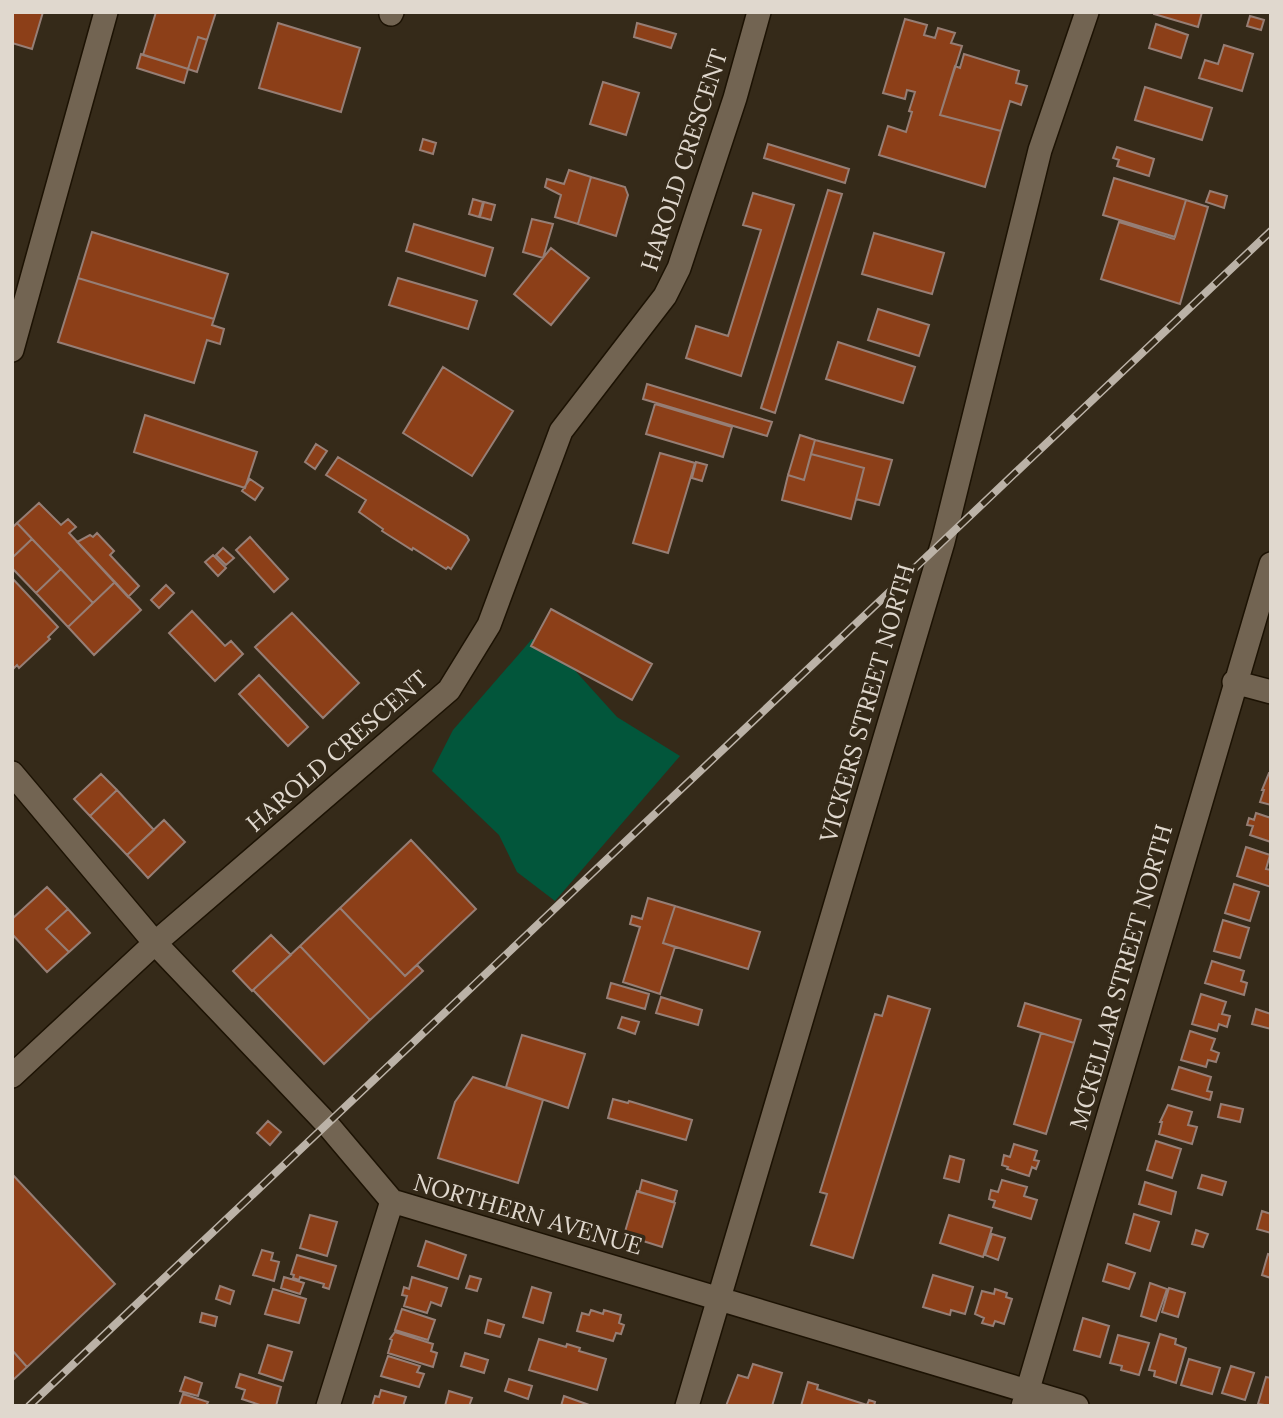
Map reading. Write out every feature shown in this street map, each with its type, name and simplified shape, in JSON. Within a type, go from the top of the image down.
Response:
[{"type":"street","points":[[12,350],[106,12]]},
{"type":"street","name":"HAROLD CRESCENT","points":[[12,1076],[155,943],[449,690],[489,625],[561,431],[665,296],[679,268],[735,99],[759,12]]},
{"type":"street","name":"VICKERS STREET NORTH","points":[[687,1406],[943,542],[1040,150],[1087,12]]},
{"type":"street","name":"MCKELLAR STREET NORTH","points":[[1025,1398],[1234,682],[1271,564]]},
{"type":"street","points":[[1234,682],[1271,692]]},
{"type":"street","name":"NORTHERN AVENUE","points":[[12,773],[155,943],[327,1124],[392,1201],[719,1297],[1025,1398],[1077,1406]]},
{"type":"street","points":[[328,1406],[392,1201]]},
{"type":"green space","points":[[532,639],[551,644],[617,717],[680,756],[555,901],[517,872],[499,835],[432,771],[453,730]]},
{"type":"building","points":[[12,12],[43,12],[32,49],[12,43]]},
{"type":"building","points":[[156,12],[216,12],[207,40],[198,37],[188,69],[143,55]]},
{"type":"building","points":[[1154,12],[1202,12],[1198,27]]},
{"type":"building","points":[[1250,16],[1264,20],[1261,30],[1247,26]]},
{"type":"building","points":[[905,19],[927,25],[924,35],[935,38],[938,28],[955,33],[951,43],[962,46],[940,115],[1001,131],[985,187],[879,155],[888,126],[906,132],[912,112],[909,111],[915,92],[907,90],[905,99],[883,93]]},
{"type":"building","points":[[278,23],[360,48],[341,112],[259,88]]},
{"type":"building","points":[[637,23],[676,34],[671,48],[634,37]]},
{"type":"building","points":[[1156,24],[1188,35],[1181,58],[1149,48]]},
{"type":"building","points":[[198,37],[207,40],[197,72],[188,69]]},
{"type":"building","points":[[1224,45],[1253,54],[1242,91],[1199,78],[1205,60],[1218,64]]},
{"type":"building","points":[[141,54],[188,69],[184,83],[137,68]]},
{"type":"building","points":[[964,54],[1019,71],[1016,83],[1027,86],[1021,105],[1010,101],[1001,131],[940,115],[955,66],[960,68]]},
{"type":"building","points":[[603,82],[639,93],[626,135],[590,124]]},
{"type":"building","points":[[1145,87],[1212,108],[1202,140],[1135,120]]},
{"type":"building","points":[[423,139],[436,143],[433,154],[420,150]]},
{"type":"building","points":[[768,144],[849,169],[845,183],[764,158]]},
{"type":"building","points":[[1117,147],[1154,159],[1149,176],[1117,166],[1119,160],[1113,158]]},
{"type":"building","points":[[569,170],[591,177],[578,224],[555,217],[561,195],[545,187],[547,179],[564,184]]},
{"type":"building","points":[[591,177],[625,187],[628,195],[616,236],[578,224]]},
{"type":"building","points":[[1114,178],[1186,200],[1175,237],[1103,215]]},
{"type":"building","points":[[828,190],[842,194],[775,413],[761,408]]},
{"type":"building","points":[[1210,191],[1227,196],[1224,208],[1206,202]]},
{"type":"building","points":[[753,193],[794,205],[741,376],[686,358],[696,326],[728,336],[761,230],[743,225]]},
{"type":"building","points":[[473,199],[483,202],[479,217],[469,214]]},
{"type":"building","points":[[1186,200],[1208,207],[1180,304],[1101,279],[1119,222],[1174,239]]},
{"type":"building","points":[[484,202],[495,205],[491,220],[480,217]]},
{"type":"building","points":[[532,219],[553,224],[543,258],[523,252]]},
{"type":"building","points":[[414,224],[493,248],[485,276],[406,251]]},
{"type":"building","points":[[92,232],[228,274],[214,319],[78,278]]},
{"type":"building","points":[[874,233],[944,253],[932,294],[862,274]]},
{"type":"building","points":[[551,248],[589,278],[551,325],[514,294]]},
{"type":"building","points":[[78,278],[214,319],[212,325],[224,329],[220,344],[207,340],[194,383],[58,342]]},
{"type":"building","points":[[398,278],[477,301],[468,329],[389,305]]},
{"type":"building","points":[[878,309],[929,325],[919,356],[868,340]]},
{"type":"building","points":[[838,342],[915,367],[903,403],[826,379]]},
{"type":"building","points":[[443,367],[513,411],[472,476],[403,433]]},
{"type":"building","points":[[647,384],[772,422],[767,436],[643,399]]},
{"type":"building","points":[[655,404],[732,427],[723,457],[646,434]]},
{"type":"building","points":[[145,415],[257,452],[245,488],[134,452]]},
{"type":"building","points":[[800,435],[815,440],[804,480],[788,475]]},
{"type":"building","points":[[815,440],[892,460],[879,505],[856,499],[864,468],[811,454]]},
{"type":"building","points":[[316,444],[327,451],[315,469],[305,462]]},
{"type":"building","points":[[660,453],[695,463],[668,553],[633,543]]},
{"type":"building","points":[[811,454],[864,468],[851,519],[782,500],[788,475],[804,480]]},
{"type":"building","points":[[338,457],[467,536],[469,540],[451,569],[446,569],[413,548],[412,550],[359,512],[366,500],[326,475]]},
{"type":"building","points":[[696,462],[707,465],[702,481],[692,478]]},
{"type":"building","points":[[250,479],[263,488],[255,500],[242,491]]},
{"type":"building","points":[[39,503],[61,525],[68,519],[76,527],[69,533],[115,582],[93,603],[17,523]]},
{"type":"building","points":[[17,523],[32,539],[12,558],[12,528]]},
{"type":"building","points":[[97,533],[114,551],[110,555],[139,586],[128,597],[77,542]]},
{"type":"building","points":[[250,537],[288,579],[274,592],[236,550]]},
{"type":"building","points":[[32,539],[61,569],[36,593],[12,568],[12,558]]},
{"type":"building","points":[[223,548],[234,558],[226,565],[216,555]]},
{"type":"building","points":[[213,555],[226,568],[218,576],[205,562]]},
{"type":"building","points":[[61,569],[93,603],[68,627],[36,593]]},
{"type":"building","points":[[12,578],[58,627],[48,637],[50,639],[19,668],[17,665],[14,668],[12,666]]},
{"type":"building","points":[[115,582],[141,610],[94,655],[68,627]]},
{"type":"building","points":[[166,585],[174,593],[159,608],[151,600]]},
{"type":"building","points":[[551,609],[652,664],[632,700],[531,646]]},
{"type":"building","points":[[192,611],[225,646],[231,641],[243,654],[215,681],[169,633]]},
{"type":"building","points":[[292,613],[359,683],[323,718],[255,647]]},
{"type":"building","points":[[259,675],[308,727],[288,746],[239,694]]},
{"type":"building","points":[[1271,773],[1271,805],[1260,802]]},
{"type":"building","points":[[101,774],[117,790],[90,816],[74,799]]},
{"type":"building","points":[[117,790],[154,830],[127,855],[90,816]]},
{"type":"building","points":[[1256,813],[1271,818],[1271,842],[1250,835],[1253,826],[1247,825],[1249,818],[1254,820]]},
{"type":"building","points":[[164,820],[185,842],[148,878],[127,855]]},
{"type":"building","points":[[411,840],[476,909],[405,976],[340,908]]},
{"type":"building","points":[[1246,847],[1270,855],[1266,869],[1271,870],[1271,887],[1237,876]]},
{"type":"building","points":[[1234,884],[1259,892],[1250,921],[1225,913]]},
{"type":"building","points":[[47,887],[68,909],[46,929],[69,952],[47,972],[12,934],[12,919]]},
{"type":"building","points":[[648,898],[675,906],[663,943],[675,947],[660,994],[623,982],[640,927],[630,924],[632,916],[642,919]]},
{"type":"building","points":[[675,906],[760,932],[748,969],[663,943]]},
{"type":"building","points":[[340,908],[405,976],[417,965],[423,971],[370,1020],[300,946]]},
{"type":"building","points":[[68,909],[90,933],[69,952],[46,929]]},
{"type":"building","points":[[1223,920],[1249,928],[1240,958],[1214,951]]},
{"type":"building","points":[[271,935],[291,955],[252,991],[233,971]]},
{"type":"building","points":[[300,946],[370,1020],[324,1064],[253,990]]},
{"type":"building","points":[[1212,961],[1244,971],[1241,981],[1247,983],[1244,995],[1205,983]]},
{"type":"building","points":[[611,983],[649,994],[645,1009],[607,998]]},
{"type":"building","points":[[1201,994],[1226,1002],[1222,1014],[1230,1016],[1227,1027],[1219,1024],[1217,1031],[1192,1024]]},
{"type":"building","points":[[888,996],[930,1009],[853,1258],[811,1245],[827,1194],[820,1192],[875,1014],[882,1016]]},
{"type":"building","points":[[661,997],[702,1010],[698,1025],[656,1013]]},
{"type":"building","points":[[1025,1003],[1081,1020],[1074,1043],[1018,1026]]},
{"type":"building","points":[[1256,1009],[1271,1014],[1271,1029],[1252,1024]]},
{"type":"building","points":[[622,1017],[639,1022],[635,1034],[618,1028]]},
{"type":"building","points":[[1190,1031],[1215,1039],[1211,1050],[1219,1053],[1216,1062],[1208,1060],[1206,1067],[1181,1060]]},
{"type":"building","points":[[1041,1033],[1074,1043],[1046,1134],[1014,1124]]},
{"type":"building","points":[[522,1035],[585,1054],[568,1108],[506,1087]]},
{"type":"building","points":[[1179,1067],[1211,1077],[1207,1091],[1212,1092],[1210,1100],[1172,1089]]},
{"type":"building","points":[[473,1077],[543,1100],[518,1183],[438,1158],[455,1102]]},
{"type":"building","points":[[613,1099],[628,1103],[629,1101],[692,1120],[686,1140],[608,1118]]},
{"type":"building","points":[[1221,1104],[1243,1109],[1240,1122],[1218,1117]]},
{"type":"building","points":[[1168,1105],[1192,1112],[1188,1125],[1197,1127],[1192,1144],[1159,1134],[1160,1122]]},
{"type":"building","points":[[268,1121],[281,1132],[270,1145],[257,1133]]},
{"type":"building","points":[[1156,1141],[1181,1149],[1172,1178],[1147,1170]]},
{"type":"building","points":[[1014,1144],[1037,1151],[1034,1160],[1039,1161],[1036,1169],[1032,1167],[1029,1176],[1002,1165],[1004,1155],[1010,1157]]},
{"type":"building","points":[[950,1156],[964,1160],[959,1182],[944,1178]]},
{"type":"building","points":[[12,1174],[115,1284],[27,1367],[12,1350]]},
{"type":"building","points":[[1202,1175],[1226,1182],[1222,1195],[1198,1188]]},
{"type":"building","points":[[642,1180],[677,1191],[674,1202],[639,1192]]},
{"type":"building","points":[[1002,1180],[1027,1187],[1024,1196],[1037,1200],[1031,1219],[993,1207],[995,1201],[989,1199],[991,1190],[998,1192]]},
{"type":"building","points":[[1145,1182],[1176,1192],[1171,1214],[1139,1204]]},
{"type":"building","points":[[637,1191],[675,1203],[662,1247],[624,1235]]},
{"type":"building","points":[[1262,1211],[1271,1214],[1271,1233],[1257,1229]]},
{"type":"building","points":[[1134,1214],[1159,1222],[1150,1251],[1126,1243]]},
{"type":"building","points":[[310,1215],[337,1222],[327,1256],[300,1248]]},
{"type":"building","points":[[949,1215],[992,1228],[983,1257],[940,1243]]},
{"type":"building","points":[[1196,1230],[1208,1234],[1203,1247],[1192,1244]]},
{"type":"building","points":[[992,1234],[1005,1238],[998,1260],[985,1255]]},
{"type":"building","points":[[426,1241],[466,1255],[458,1279],[418,1266]]},
{"type":"building","points":[[262,1250],[273,1253],[271,1260],[279,1262],[274,1281],[253,1275]]},
{"type":"building","points":[[1268,1254],[1271,1255],[1271,1278],[1262,1275]]},
{"type":"building","points":[[297,1255],[336,1266],[329,1289],[323,1287],[324,1284],[300,1277],[299,1280],[293,1278],[294,1275],[291,1274]]},
{"type":"building","points":[[1108,1264],[1135,1273],[1129,1289],[1103,1281]]},
{"type":"building","points":[[933,1275],[973,1287],[965,1314],[951,1310],[950,1315],[923,1307]]},
{"type":"building","points":[[470,1276],[481,1279],[477,1291],[466,1288]]},
{"type":"building","points":[[284,1277],[304,1283],[300,1294],[281,1288]]},
{"type":"building","points":[[412,1277],[447,1288],[441,1306],[431,1302],[427,1313],[404,1306],[407,1296],[402,1295],[404,1287],[409,1289]]},
{"type":"building","points":[[1150,1283],[1167,1289],[1156,1321],[1141,1316]]},
{"type":"building","points":[[220,1286],[234,1291],[230,1304],[216,1299]]},
{"type":"building","points":[[532,1287],[551,1293],[543,1323],[523,1317]]},
{"type":"building","points":[[1169,1288],[1185,1293],[1178,1317],[1162,1312]]},
{"type":"building","points":[[273,1289],[306,1299],[299,1323],[265,1314]]},
{"type":"building","points":[[995,1289],[1007,1293],[1006,1297],[1012,1299],[1004,1324],[995,1321],[993,1326],[982,1323],[984,1318],[975,1314],[982,1291],[994,1294]]},
{"type":"building","points":[[402,1309],[435,1320],[428,1340],[395,1330]]},
{"type":"building","points":[[591,1310],[603,1314],[604,1310],[621,1315],[619,1323],[624,1325],[621,1334],[616,1333],[613,1341],[577,1331],[582,1313],[589,1315]]},
{"type":"building","points":[[202,1313],[217,1317],[215,1326],[200,1322]]},
{"type":"building","points":[[1083,1318],[1109,1326],[1100,1357],[1074,1350]]},
{"type":"building","points":[[488,1320],[504,1325],[500,1337],[485,1333]]},
{"type":"building","points":[[395,1332],[433,1344],[431,1351],[437,1353],[433,1367],[388,1353],[392,1340],[390,1339]]},
{"type":"building","points":[[1160,1334],[1176,1339],[1175,1344],[1186,1348],[1176,1383],[1154,1376],[1155,1371],[1149,1370]]},
{"type":"building","points":[[1118,1335],[1149,1343],[1139,1375],[1121,1370],[1122,1366],[1110,1363]]},
{"type":"building","points":[[539,1339],[566,1347],[567,1344],[580,1348],[579,1351],[606,1359],[597,1390],[529,1370]]},
{"type":"building","points":[[268,1345],[292,1352],[283,1381],[259,1373]]},
{"type":"building","points":[[12,1350],[27,1367],[12,1381]]},
{"type":"building","points":[[465,1353],[488,1360],[484,1373],[461,1366]]},
{"type":"building","points":[[388,1356],[420,1366],[417,1372],[424,1374],[419,1387],[381,1376]]},
{"type":"building","points":[[1189,1359],[1220,1368],[1212,1394],[1181,1385]]},
{"type":"building","points":[[753,1364],[782,1373],[772,1406],[726,1406],[738,1375],[748,1378]]},
{"type":"building","points":[[1231,1366],[1254,1373],[1245,1400],[1222,1393]]},
{"type":"building","points":[[240,1374],[281,1387],[276,1406],[263,1406],[242,1399],[245,1390],[236,1387]]},
{"type":"building","points":[[185,1377],[202,1383],[198,1396],[180,1391]]},
{"type":"building","points":[[1266,1377],[1271,1378],[1271,1406],[1258,1404]]},
{"type":"building","points":[[509,1379],[532,1386],[528,1399],[505,1391]]},
{"type":"building","points":[[808,1382],[818,1385],[817,1389],[867,1405],[869,1400],[875,1402],[874,1406],[801,1406]]},
{"type":"building","points":[[381,1390],[406,1397],[403,1406],[372,1406],[375,1396],[379,1397]]},
{"type":"building","points":[[449,1391],[472,1398],[469,1406],[445,1406]]},
{"type":"building","points":[[183,1394],[208,1402],[206,1406],[179,1406]]},
{"type":"building","points":[[564,1396],[592,1406],[561,1406]]},
{"type":"railway","points":[[29,1406],[1271,231]]}]
